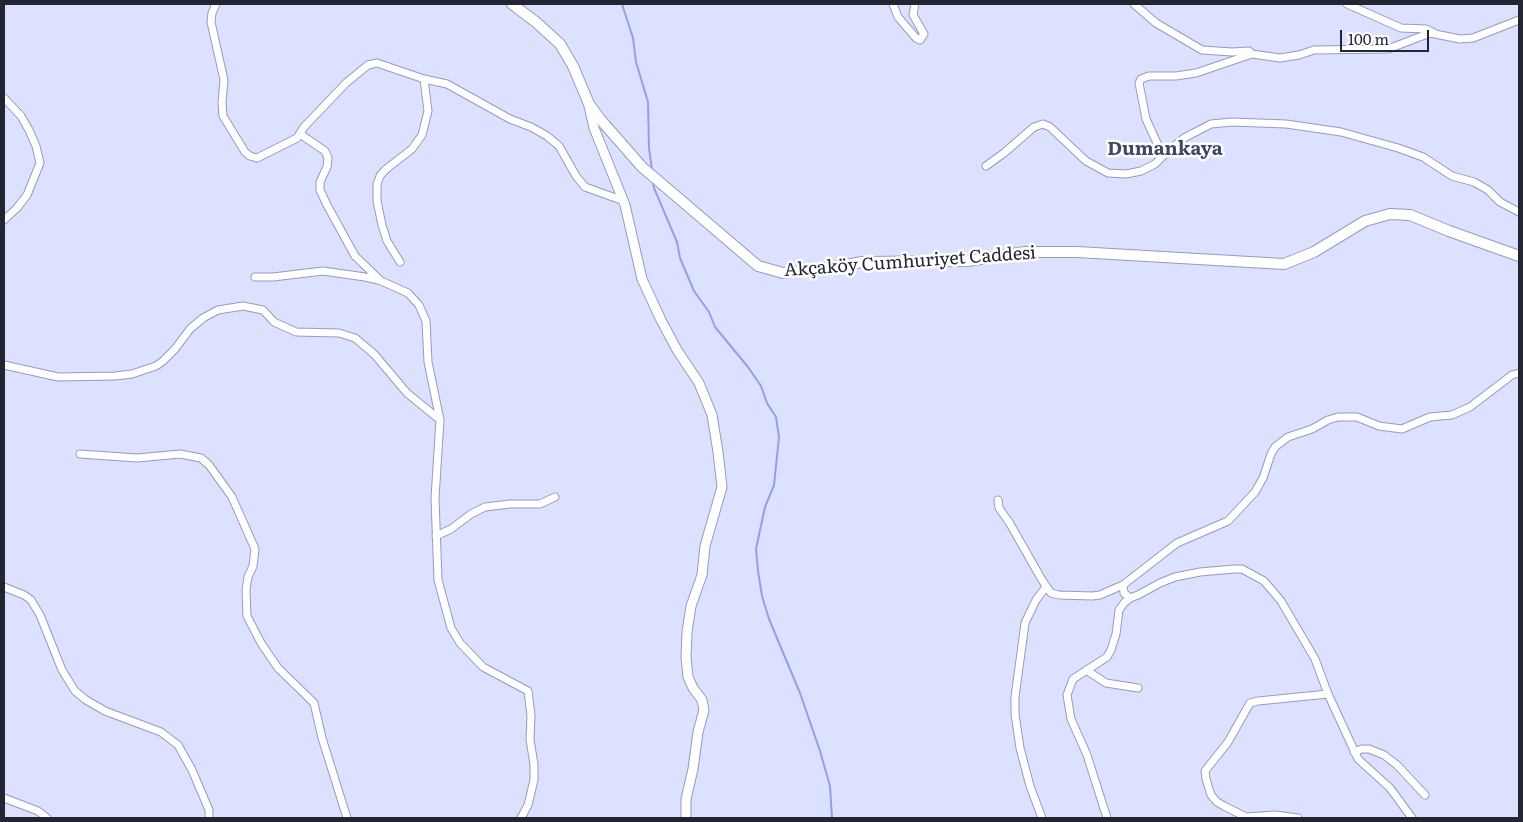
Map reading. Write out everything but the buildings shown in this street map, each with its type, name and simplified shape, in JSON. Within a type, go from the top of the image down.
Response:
[{"type":"main road","name":"Akçaköy Cumhuriyet Caddesi","points":[[512,4],[560,44],[573,66],[589,104],[600,120],[642,166],[716,232],[758,266],[783,273],[862,262],[967,262],[1025,252],[1077,252],[1284,264],[1314,252],[1365,221],[1390,214],[1410,216],[1519,256]]},
{"type":"street","points":[[216,4],[212,12],[211,22],[224,80],[223,116],[245,152],[250,156],[257,158],[297,138],[304,127],[346,83],[368,65],[377,63],[424,79],[447,84],[510,119],[532,127],[559,146],[576,176],[585,187],[624,201]]},
{"type":"street","points":[[893,4],[898,17],[916,38],[920,40],[924,34],[913,15],[915,4]]},
{"type":"street","points":[[1134,4],[1156,23],[1202,50],[1249,51],[1252,54],[1280,58],[1299,56],[1314,50],[1388,49],[1434,33]]},
{"type":"street","points":[[1347,4],[1401,28],[1426,29],[1434,33],[1460,39],[1473,38],[1519,20]]},
{"type":"street","points":[[1164,156],[1146,119],[1141,79],[1149,76],[1176,76],[1196,73],[1252,54]]},
{"type":"street","points":[[400,262],[387,241],[382,225],[377,201],[377,184],[385,170],[412,150],[422,136],[428,111],[424,79]]},
{"type":"street","points":[[4,98],[21,116],[29,130],[36,146],[40,163],[27,195],[4,220]]},
{"type":"street","points":[[589,104],[594,128],[624,201],[642,279],[665,328],[699,383],[712,415],[718,452],[722,487],[705,546],[702,575],[691,606],[687,632],[686,657],[688,676],[693,688],[702,700],[704,710],[698,732],[693,769],[686,799],[686,818]]},
{"type":"street","points":[[986,166],[1034,127],[1043,124],[1050,127],[1086,161],[1108,173],[1126,174],[1141,171],[1155,164],[1184,138],[1211,124],[1232,122],[1286,124],[1341,132],[1423,157],[1452,176],[1474,182],[1488,190],[1500,202],[1519,212]]},
{"type":"street","points":[[300,134],[325,151],[328,158],[327,167],[320,182],[320,190],[326,205],[355,256],[381,281]]},
{"type":"street","points":[[255,277],[273,277],[323,271],[365,277],[381,281],[408,293],[419,305],[423,313],[426,321],[428,362],[440,420],[435,498],[438,580],[455,636],[465,649],[483,667],[528,691],[532,716],[530,740],[534,764],[534,780],[528,805],[521,818]]},
{"type":"street","points":[[4,365],[58,377],[132,374],[156,366],[163,361],[202,318],[218,310],[243,306],[262,310],[274,322],[296,332],[339,333],[355,338],[374,354],[407,394],[440,420]]},
{"type":"street","points":[[998,500],[999,508],[1046,587],[1052,593],[1059,596],[1092,596],[1108,592],[1123,585],[1177,543],[1228,521],[1256,492],[1275,447],[1288,437],[1338,417],[1357,417],[1379,426],[1402,429],[1430,417],[1452,415],[1470,407],[1512,375],[1519,373]]},
{"type":"street","points":[[80,454],[123,458],[171,454],[192,456],[205,461],[225,486],[240,512],[255,549],[253,566],[246,585],[247,616],[261,643],[278,668],[314,703],[322,738],[347,818]]},
{"type":"street","points":[[436,536],[451,529],[471,514],[485,507],[510,504],[540,504],[555,497]]},
{"type":"street","points":[[1107,818],[1087,755],[1067,703],[1066,695],[1069,687],[1073,680],[1106,657],[1111,650],[1116,634],[1119,610],[1130,598],[1175,577],[1200,572],[1242,569],[1264,581],[1276,594],[1314,658],[1354,752],[1364,765],[1396,794],[1412,818]]},
{"type":"street","points":[[1123,585],[1124,593],[1130,598]]},
{"type":"street","points":[[4,587],[24,594],[31,600],[40,615],[62,670],[75,691],[105,711],[161,732],[178,745],[192,770],[209,810],[209,818]]},
{"type":"street","points":[[1042,818],[1030,786],[1020,748],[1015,714],[1015,697],[1025,623],[1032,607],[1046,587]]},
{"type":"street","points":[[1086,670],[1106,683],[1138,688]]},
{"type":"street","points":[[1298,818],[1275,815],[1246,817],[1216,802],[1211,795],[1205,771],[1228,742],[1250,703],[1328,694]]},
{"type":"street","points":[[1354,752],[1369,749],[1384,755],[1397,765],[1425,795]]},
{"type":"street","points":[[4,798],[38,811],[47,818]]},
{"type":"waterway","points":[[622,4],[633,38],[636,62],[648,102],[649,148],[652,170]]},
{"type":"waterway","points":[[653,183],[694,291],[709,312],[715,327],[761,386],[767,403],[776,417],[779,437],[774,485],[765,507],[756,549],[758,571],[762,596],[769,619],[800,693],[820,751],[830,786],[832,818]]},
{"type":"district","name":"Dumankaya","points":[[1165,149]]}]
